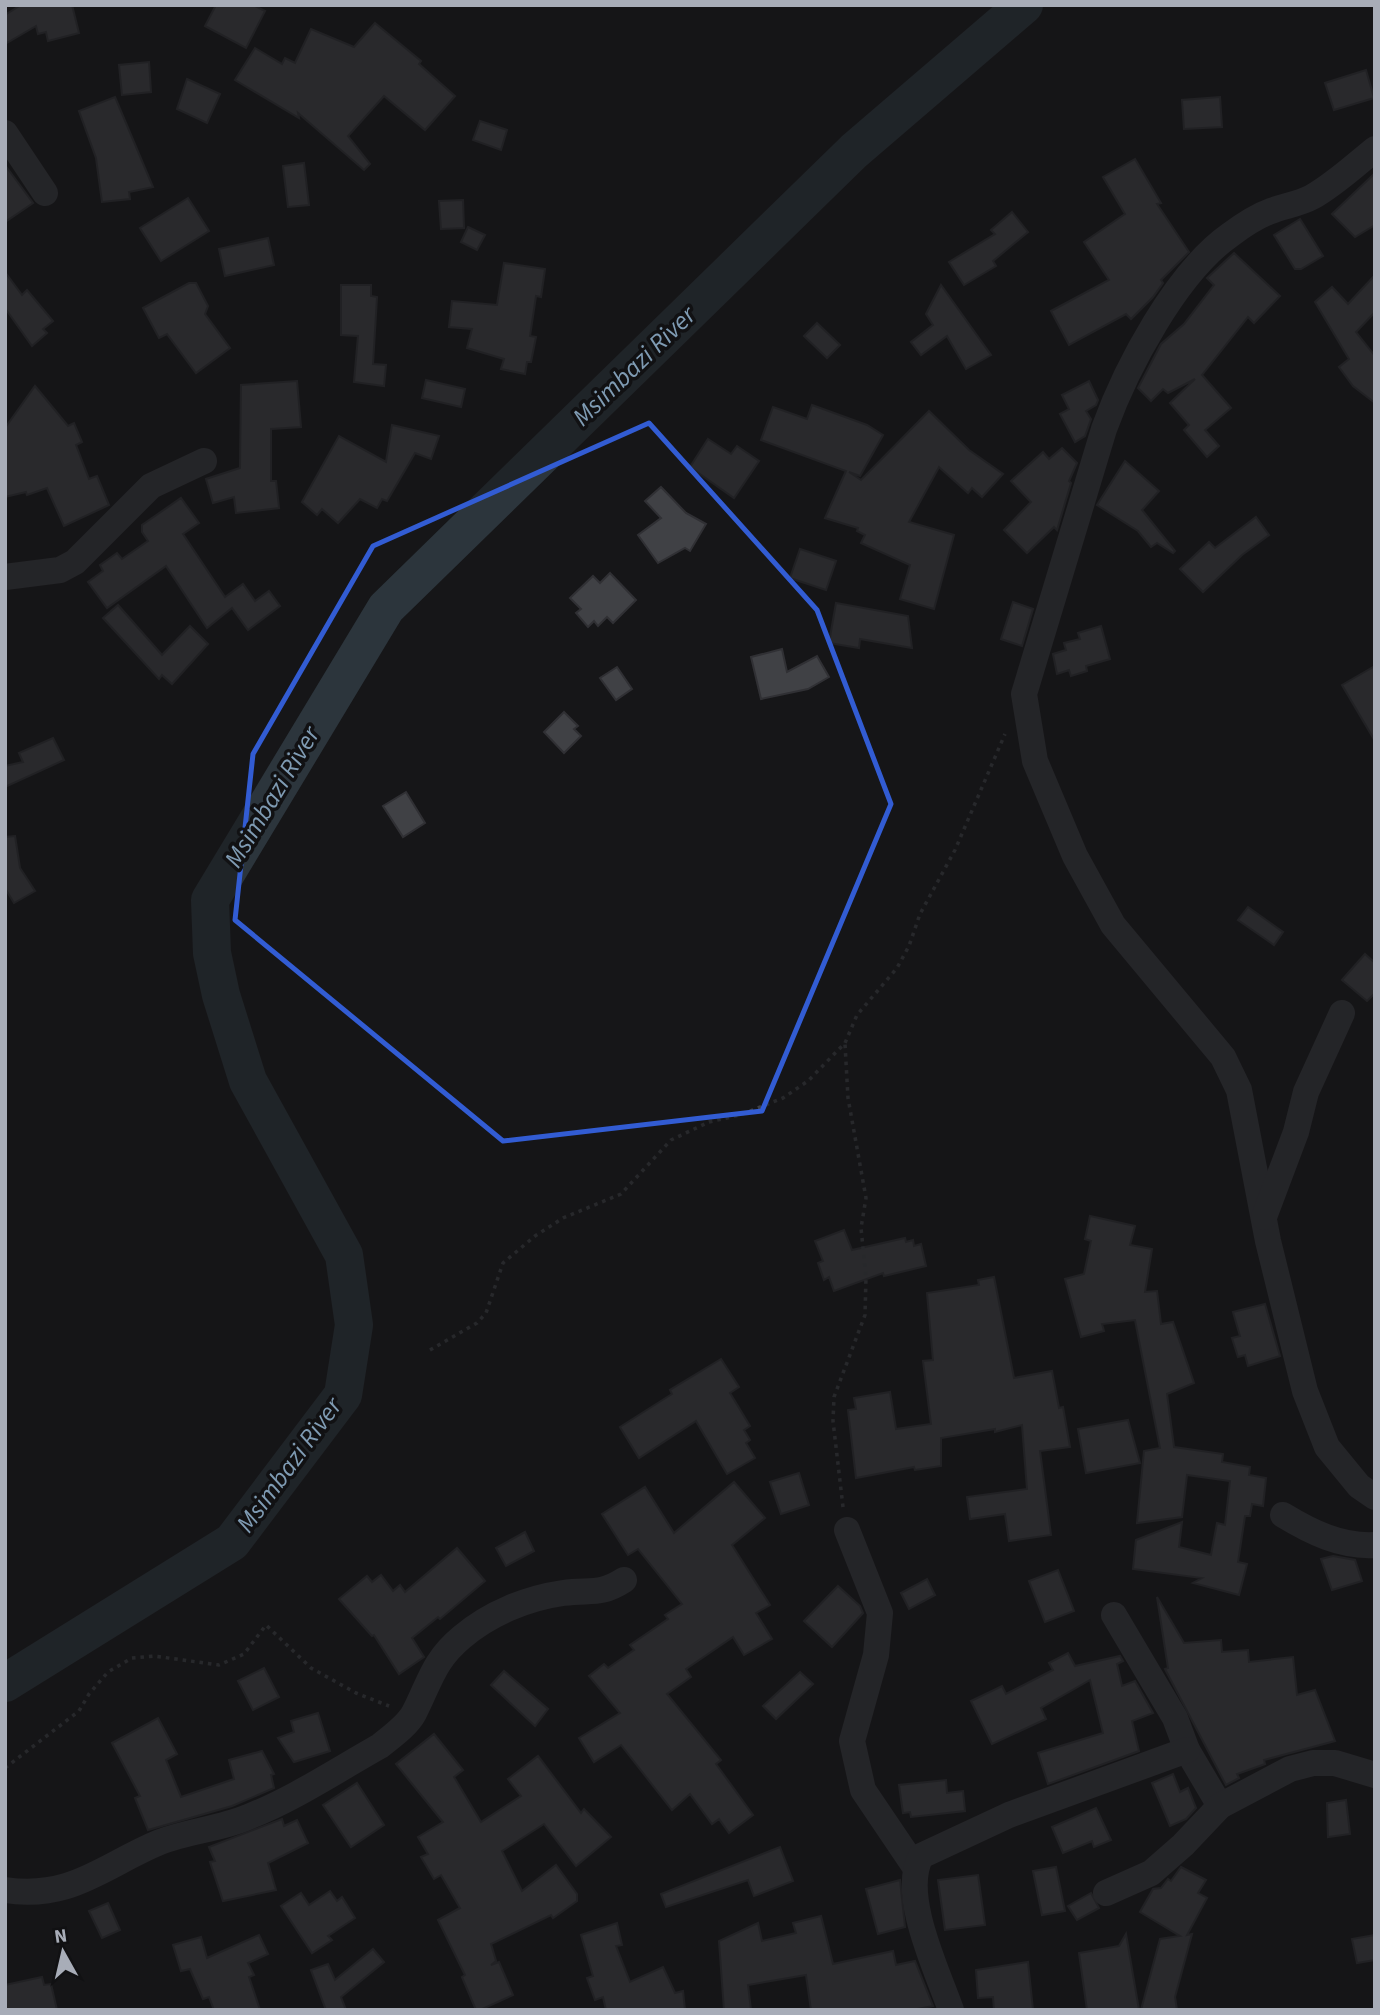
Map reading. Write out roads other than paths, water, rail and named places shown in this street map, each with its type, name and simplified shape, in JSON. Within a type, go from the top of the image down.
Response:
[{"type":"street","points":[[5,133],[45,193]]},
{"type":"street","points":[[1375,149],[1331,186],[1308,199],[1268,212],[1228,236],[1204,258],[1163,311],[1112,407],[1024,694],[1035,761],[1075,856],[1113,925],[1223,1057],[1239,1090],[1263,1217],[1305,1391],[1327,1447],[1359,1486],[1375,1497]]},
{"type":"street","points":[[5,577],[60,570],[75,562],[151,486],[204,461]]},
{"type":"street","points":[[1263,1217],[1296,1132],[1306,1092],[1342,1013]]},
{"type":"street","points":[[1283,1515],[1306,1529],[1341,1542],[1375,1545]]},
{"type":"street","points":[[847,1530],[880,1613],[876,1655],[852,1741],[863,1790],[915,1867]]},
{"type":"street","points":[[5,1890],[47,1891],[89,1880],[140,1850],[165,1840],[248,1818],[380,1746],[413,1715],[431,1670],[471,1630],[527,1600],[565,1593],[606,1591],[624,1580]]},
{"type":"street","points":[[1114,1615],[1175,1718],[1187,1750],[1220,1806]]},
{"type":"street","points":[[951,2010],[921,1926],[913,1883],[915,1867],[921,1856],[1009,1815],[1187,1750]]},
{"type":"street","points":[[1106,1893],[1150,1873],[1183,1845],[1220,1806],[1290,1769],[1313,1763],[1335,1763],[1375,1774]]},
{"type":"waterway","name":"Msimbazi River","points":[[5,1683],[232,1542],[343,1395],[354,1325],[344,1255],[248,1081],[221,995],[212,953],[210,900],[386,608],[854,151],[1024,5]]}]
